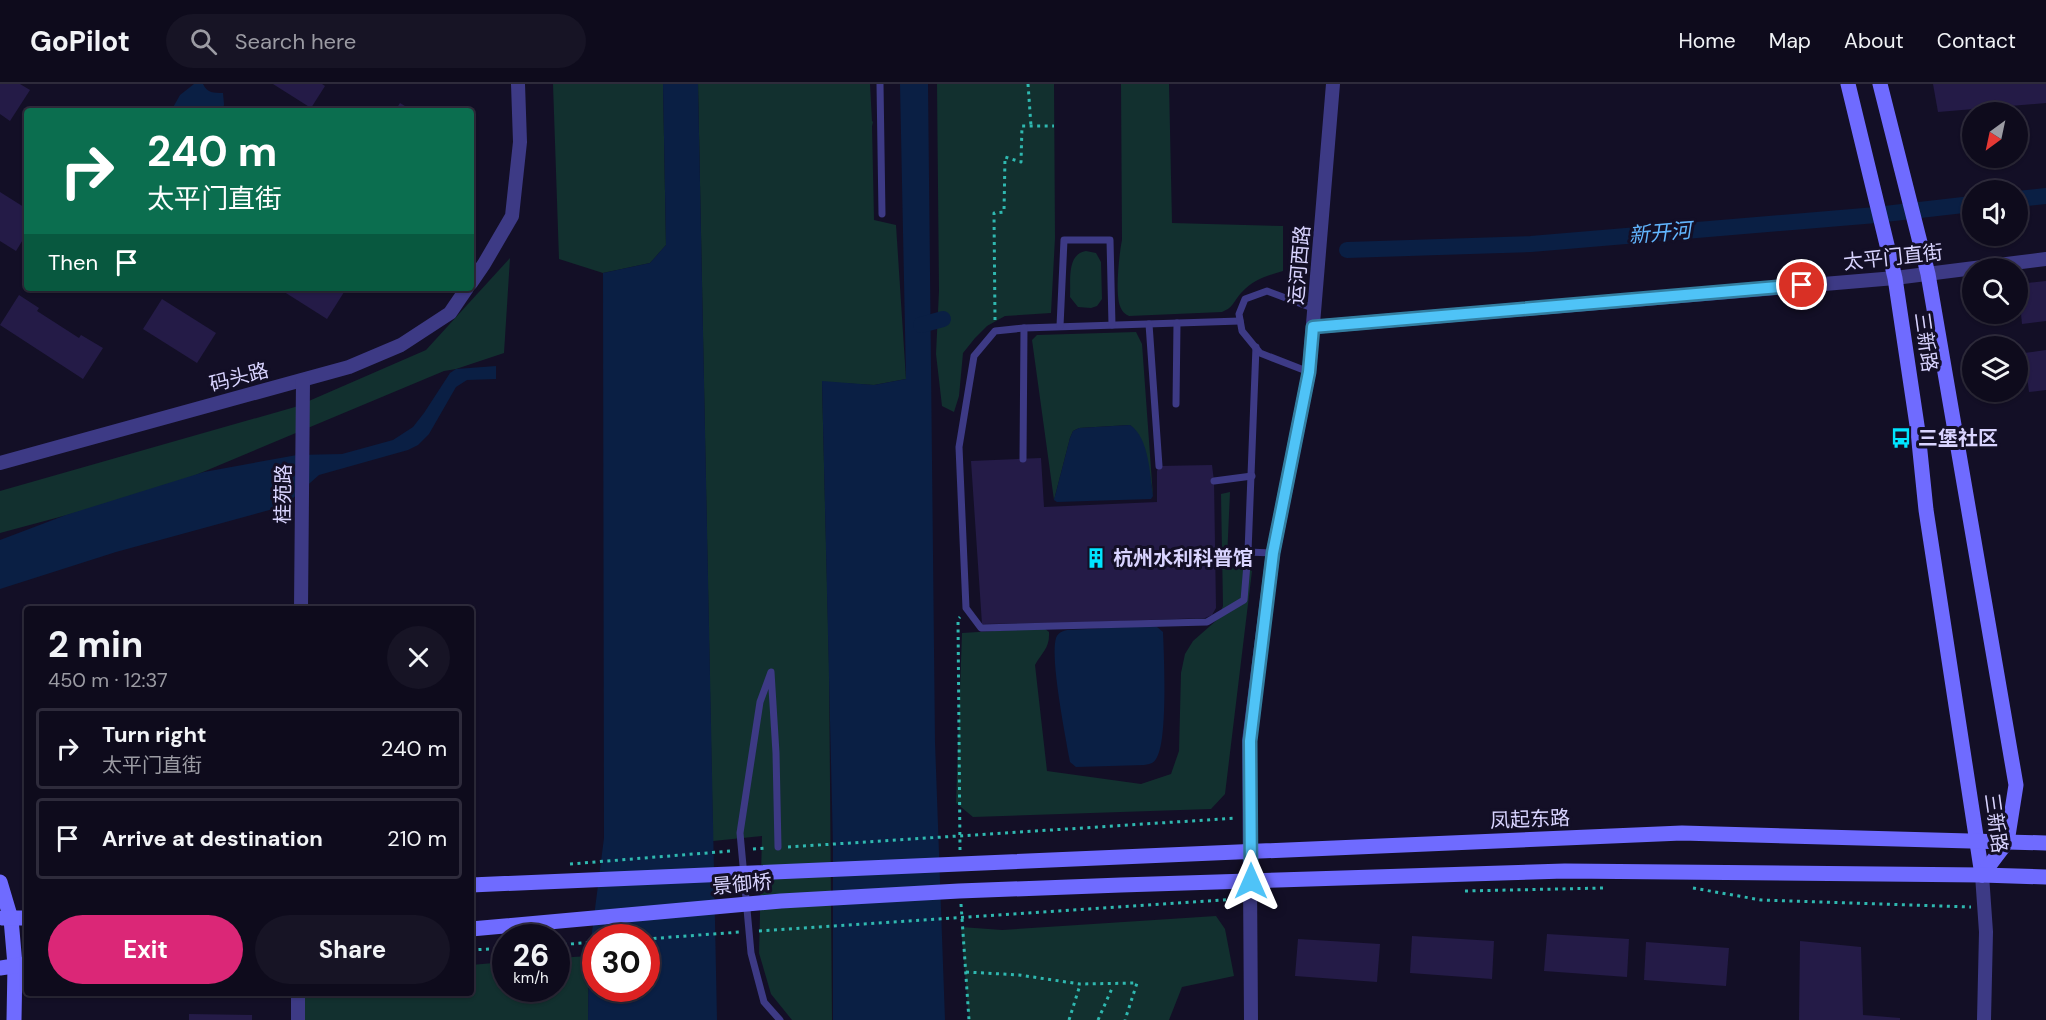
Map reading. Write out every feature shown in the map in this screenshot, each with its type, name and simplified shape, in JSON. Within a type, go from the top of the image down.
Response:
[{"type":"main road","name":"三新路","points":[[1848,84],[1895,278],[1918,432],[1926,510],[1982,875]]},
{"type":"main road","name":"三新路","points":[[1880,84],[1928,274],[2016,784],[2007,842],[1982,875]]},
{"type":"main road","name":"凤起东路","points":[[1015,862],[1682,833],[2046,843]]},
{"type":"main road","name":"景御桥","points":[[474,885],[1015,862]]},
{"type":"main road","points":[[1251,881],[1565,871],[2046,877]]},
{"type":"main road","name":"景御桥","points":[[474,929],[781,901],[1018,889],[1251,881]]},
{"type":"main road","points":[[0,882],[14,966],[14,1020]]},
{"type":"main road","points":[[5,919],[24,918]]},
{"type":"street","points":[[474,279],[512,216],[520,142],[518,84]]},
{"type":"street","name":"运河西路","points":[[1251,1020],[1250,741],[1273,553],[1309,372],[1333,84]]},
{"type":"street","name":"太平门直街","points":[[1313,327],[1895,278],[2046,259]]},
{"type":"street","name":"码头路","points":[[0,463],[349,367],[401,345],[450,313],[465,291]]},
{"type":"street","name":"桂苑路","points":[[301,606],[303,380]]},
{"type":"street","points":[[1982,875],[1986,932],[1984,1020]]},
{"type":"street","points":[[298,996],[298,1020]]},
{"type":"lane","points":[[880,84],[882,214]]},
{"type":"lane","points":[[1060,327],[1064,240],[1110,240],[1112,325]]},
{"type":"lane","points":[[1309,372],[1260,353],[1242,331],[1239,314],[1245,299],[1266,291],[1315,309]]},
{"type":"lane","points":[[1240,321],[1024,328],[995,331],[974,356],[958,447],[966,608],[981,628],[1207,621],[1244,600],[1252,476],[1256,347]]},
{"type":"lane","points":[[1176,323],[1176,404]]},
{"type":"lane","points":[[1149,324],[1159,466]]},
{"type":"lane","points":[[1023,459],[1024,328]]},
{"type":"lane","points":[[1214,481],[1252,476]]},
{"type":"lane","points":[[1248,552],[1273,553]]},
{"type":"lane","points":[[778,847],[771,672],[760,702],[740,833],[751,953],[764,1002],[780,1020]]},
{"type":"path","points":[[1028,84],[1031,126]]},
{"type":"path","points":[[995,331],[994,213],[1004,212],[1005,158],[1021,162],[1022,126],[1054,126]]},
{"type":"path","points":[[960,860],[958,619],[966,608]]},
{"type":"path","points":[[1010,833],[1251,818]]},
{"type":"path","points":[[1459,891],[1611,888]]},
{"type":"path","points":[[1692,888],[1761,900],[1984,907]]},
{"type":"path","points":[[961,893],[969,1020]]},
{"type":"path","points":[[660,938],[1251,898]]},
{"type":"path","points":[[474,950],[492,949]]},
{"type":"path","points":[[965,972],[1018,975],[1080,984],[1137,983],[1125,1020]]},
{"type":"path","points":[[1069,1020],[1080,984]]},
{"type":"path","points":[[1098,1020],[1114,985]]},
{"type":"green space","points":[[553,84],[663,84],[666,245],[650,263],[603,273],[559,259]]},
{"type":"green space","points":[[698,84],[870,84],[873,122],[874,220],[896,225],[906,379],[874,385],[822,382],[829,663],[832,1020],[792,1020],[771,994],[759,953],[762,836],[713,841]]},
{"type":"green space","points":[[937,84],[1054,84],[1055,238],[1051,313],[1005,316],[987,326],[975,338],[963,353],[959,396],[954,412],[942,406],[936,354],[939,291]]},
{"type":"green space","points":[[1121,84],[1169,84],[1172,223],[1283,226],[1283,271],[1251,284],[1231,306],[1222,312],[1129,316],[1121,308],[1118,283],[1122,240]]},
{"type":"green space","points":[[1086,251],[1096,253],[1101,262],[1102,299],[1097,306],[1091,308],[1078,307],[1070,297],[1072,263],[1075,257]]},
{"type":"green space","points":[[510,258],[504,353],[444,371],[160,490],[0,533],[0,491],[295,407],[426,350]]},
{"type":"green space","points":[[1136,332],[1142,344],[1153,496],[1144,447],[1130,425],[1079,428],[1073,431],[1054,500],[1032,340],[1037,335]]},
{"type":"green space","points":[[1230,492],[1227,559],[1252,571],[1225,794],[1211,809],[973,817],[956,803],[962,633],[1044,628],[1049,632],[1047,646],[1035,665],[1047,771],[1141,784],[1171,774],[1179,751],[1181,673],[1185,654],[1193,641],[1218,619],[1223,606],[1221,494]]},
{"type":"green space","points":[[1216,916],[1225,929],[1234,976],[1182,987],[1169,1020],[969,1020],[961,927],[1002,930]]},
{"type":"green space","points":[[582,956],[582,1002],[588,1002],[588,1020],[294,1020],[294,996],[474,996],[474,965],[492,963],[492,1002],[570,1002],[570,957]]},
{"type":"water","points":[[194,84],[203,84],[209,91],[223,93],[223,108],[173,108],[180,95]]},
{"type":"water","points":[[663,84],[698,84],[717,1020],[588,1020],[588,1002],[660,1002],[660,924],[593,924],[604,838],[603,273],[650,263],[666,245]]},
{"type":"water","points":[[900,84],[928,84],[935,742],[945,1020],[833,1020],[833,847],[822,381],[874,385],[906,379]]},
{"type":"water","points":[[496,366],[496,379],[467,380],[456,387],[429,434],[418,445],[408,450],[319,475],[284,506],[116,552],[0,589],[0,540],[66,515],[204,472],[297,455],[342,454],[393,440],[413,427],[450,373],[456,369]]},
{"type":"water","points":[[1130,425],[1145,447],[1153,496],[1151,499],[1057,502],[1054,500],[1073,431],[1079,428]]},
{"type":"water","points":[[1157,627],[1163,632],[1164,718],[1160,750],[1156,759],[1144,765],[1076,767],[1070,762],[1059,696],[1055,662],[1056,638],[1060,632],[1067,630]]},
{"type":"building","points":[[0,84],[20,84],[30,90],[10,121],[0,114]]},
{"type":"building","points":[[273,84],[322,84],[325,86],[311,108]]},
{"type":"building","points":[[1933,84],[2046,84],[2046,103],[1962,102],[1962,110],[1938,112]]},
{"type":"building","points":[[400,103],[408,108],[397,108]]},
{"type":"building","points":[[0,192],[24,207],[24,238],[16,251],[0,241]]},
{"type":"building","points":[[2046,281],[2046,321],[2028,323],[2028,283]]},
{"type":"building","points":[[283,291],[345,291],[327,319]]},
{"type":"building","points":[[19,295],[39,308],[37,311],[79,338],[81,335],[103,348],[83,379],[0,325]]},
{"type":"building","points":[[162,299],[216,333],[197,363],[143,329]]},
{"type":"building","points":[[2046,350],[2046,390],[2029,392],[2028,352]]},
{"type":"building","name":"杭州水利科普馆","points":[[1041,458],[1044,507],[1157,502],[1159,466],[1212,465],[1216,608],[1212,615],[1205,618],[982,624],[971,461]]},
{"type":"building","points":[[1547,934],[1629,939],[1627,977],[1544,971]]},
{"type":"building","points":[[1412,936],[1494,941],[1492,979],[1410,973]]},
{"type":"building","points":[[1298,939],[1380,944],[1377,982],[1295,976]]},
{"type":"building","points":[[1800,941],[1861,947],[1863,1015],[1900,1018],[1900,1020],[1799,1020]]},
{"type":"building","points":[[1646,942],[1729,948],[1726,986],[1644,980]]},
{"type":"building","points":[[189,1014],[252,1015],[252,1020],[189,1020]]},
{"type":"waterway","name":"新开河","points":[[2028,198],[2046,196]]},
{"type":"waterway","name":"新开河","points":[[1347,250],[1531,244],[1876,215],[1962,205]]},
{"type":"waterway","name":"新开河","points":[[921,325],[943,319]]},
{"type":"place","name":"三堡社区","points":[[1901,438]]},
{"type":"place","name":"杭州水利科普馆","points":[[1096,558]]},
{"type":"route","points":[[1251,881],[1250,741],[1273,553],[1309,372],[1313,327],[1802,285]]}]
